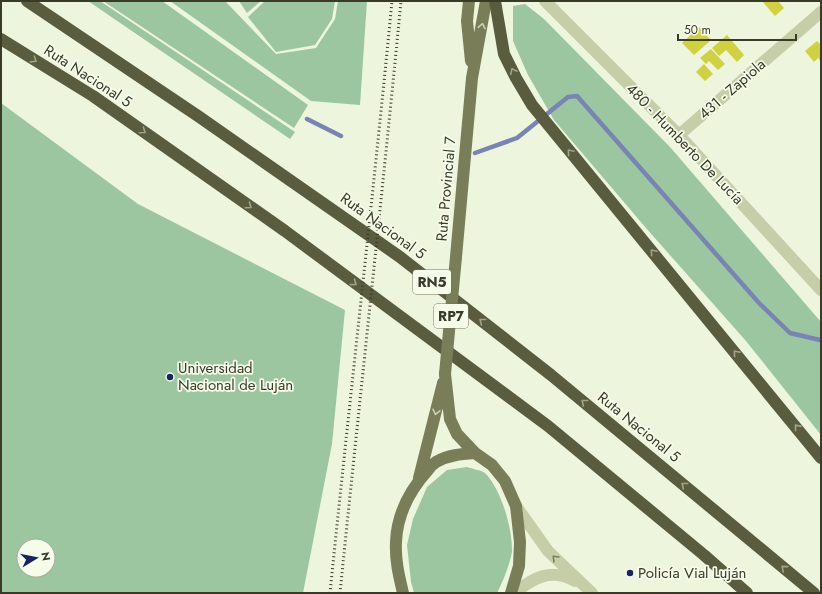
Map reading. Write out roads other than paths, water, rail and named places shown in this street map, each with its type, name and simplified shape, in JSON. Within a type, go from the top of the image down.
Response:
[{"type":"highway","name":"Ruta Nacional 5","points":[[27,1],[198,116],[400,257],[551,375],[814,593]]},
{"type":"highway","points":[[495,1],[504,54],[532,105],[821,458]]},
{"type":"highway","name":"Ruta Nacional 5","points":[[1,39],[94,96],[285,231],[548,426],[704,555],[747,593]]},
{"type":"main road","name":"Ruta Provincial 7","points":[[469,1],[467,21],[472,78]]},
{"type":"main road","name":"Ruta Provincial 7","points":[[418,481],[445,374],[472,78],[486,1]]},
{"type":"main road","name":"Ruta Provincial 7","points":[[445,374],[450,419],[457,434],[475,453]]},
{"type":"main road","name":"RP7","points":[[403,593],[396,566],[396,541],[400,516],[410,493],[418,481],[435,462],[460,454],[475,453],[492,465],[505,481],[516,506],[520,542],[519,566],[511,593]]},
{"type":"street","name":"480 - Humberto De Lucía","points":[[545,1],[679,135],[821,290]]},
{"type":"street","name":"431 - Zapiola","points":[[679,135],[821,12]]},
{"type":"street","points":[[516,506],[548,551],[587,589]]},
{"type":"street","points":[[515,593],[529,581],[547,575],[566,576],[587,589]]},
{"type":"waterway","points":[[475,153],[517,138],[568,97],[577,96],[759,303],[790,333],[821,339]]},
{"type":"waterway","points":[[307,119],[341,136]]},
{"type":"railway","points":[[330,593],[392,1]]},
{"type":"railway","points":[[340,593],[401,1]]},
{"type":"place","name":"Universidad Nacional de Luján","points":[[170,377]]},
{"type":"place","name":"Policía Vial Luján","points":[[630,573]]}]
